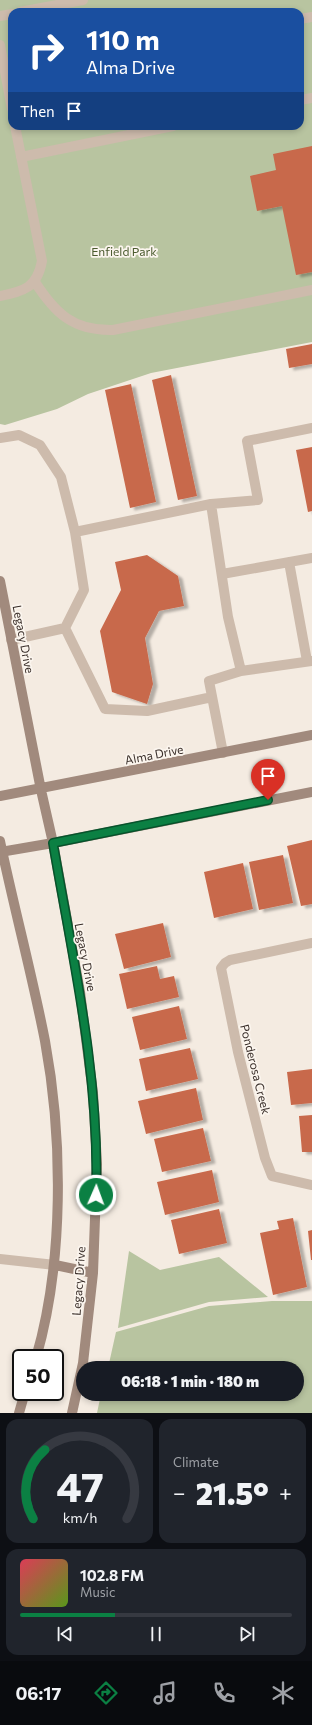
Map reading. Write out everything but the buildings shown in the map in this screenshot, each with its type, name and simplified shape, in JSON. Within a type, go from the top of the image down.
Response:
[{"type":"main road","name":"Legacy Drive","points":[[0,581],[41,790],[53,843],[80,992],[93,1093],[97,1164],[93,1273],[82,1363],[72,1413]]},
{"type":"main road","name":"Alma Drive","points":[[0,796],[41,790],[312,735]]},
{"type":"main road","points":[[1,852],[312,792]]},
{"type":"main road","name":"Legacy Drive","points":[[0,840],[1,852],[45,1042],[54,1106],[58,1190],[55,1264],[38,1349]]},
{"type":"main road","points":[[55,1264],[93,1273]]},
{"type":"main road","points":[[19,1413],[23,1401]]},
{"type":"street","points":[[41,8],[83,0]]},
{"type":"street","points":[[0,45],[8,86]]},
{"type":"street","points":[[0,296],[27,289],[35,282],[40,272],[42,261],[16,130]]},
{"type":"street","points":[[21,157],[153,130]]},
{"type":"street","points":[[35,282],[48,301],[68,320],[84,327],[99,330],[113,330],[312,290]]},
{"type":"street","points":[[75,532],[211,504],[258,500],[247,441],[312,428]]},
{"type":"street","points":[[0,438],[19,435],[40,445],[61,478],[75,532],[84,590],[65,628]]},
{"type":"street","points":[[211,504],[228,617],[240,671]]},
{"type":"street","points":[[222,574],[312,558]]},
{"type":"street","points":[[223,753],[209,681],[240,671],[310,661],[289,562]]},
{"type":"street","points":[[11,640],[65,628]]},
{"type":"street","points":[[65,628],[105,709],[146,712],[212,697]]},
{"type":"street","name":"Ponderosa Creek","points":[[312,943],[230,960],[221,968],[238,1052],[265,1158],[272,1176],[312,1185]]},
{"type":"street","points":[[0,1259],[55,1264]]},
{"type":"green space","name":"Enfield Park","points":[[0,0],[312,0],[312,342],[151,373],[88,394],[57,409],[5,425],[0,424]]},
{"type":"green space","points":[[129,1251],[160,1270],[219,1257],[268,1297],[209,1302],[118,1328]]},
{"type":"green space","points":[[272,1301],[312,1301],[312,1413],[97,1413],[100,1401],[304,1401],[304,1361],[110,1361],[116,1332],[209,1306]]},
{"type":"route","points":[[96,1195],[97,1164],[93,1093],[80,992],[70,945],[53,843],[268,800]]}]
